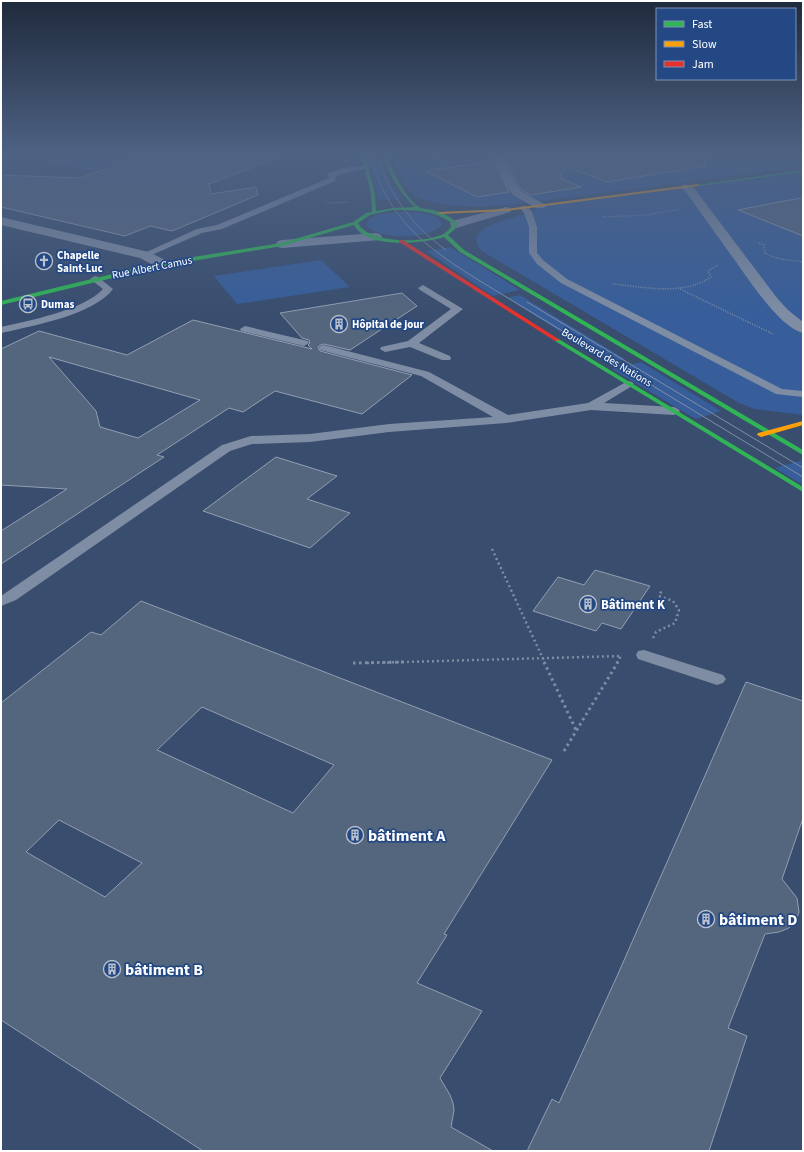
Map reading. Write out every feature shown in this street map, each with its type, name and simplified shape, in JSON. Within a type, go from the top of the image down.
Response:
[{"type":"main road","points":[[374,207],[374,212]]},
{"type":"main road","points":[[440,213],[506,210],[534,207]]},
{"type":"main road","name":"Rue Albert Camus","points":[[1,303],[162,264],[282,244],[355,223],[358,219],[374,212],[393,209],[419,209],[440,213]]},
{"type":"main road","points":[[355,223],[360,231],[376,237],[401,241],[430,239],[445,235],[454,230],[456,224],[451,218],[440,213]]},
{"type":"main road","name":"Boulevard des Nations","points":[[445,235],[462,251],[554,307],[803,453]]},
{"type":"main road","name":"Boulevard des Nations","points":[[401,241],[628,384],[803,490]]},
{"type":"main road","points":[[752,437],[803,423]]},
{"type":"main road","points":[[729,444],[743,440]]},
{"type":"street","points":[[702,207],[774,305],[789,319],[803,329]]},
{"type":"street","points":[[456,224],[506,210]]},
{"type":"street","points":[[1,221],[144,255],[162,264]]},
{"type":"street","name":"Rue Albert Camus","points":[[282,244],[376,237]]},
{"type":"lane","points":[[144,255],[200,231],[219,227],[267,207]]},
{"type":"lane","points":[[524,208],[528,212],[533,227],[533,253],[540,262],[564,281],[780,392],[803,394]]},
{"type":"lane","points":[[1,330],[55,316],[90,303],[106,294],[108,289],[95,279]]},
{"type":"lane","points":[[385,349],[411,344],[458,309],[423,288]]},
{"type":"lane","points":[[245,329],[304,343]]},
{"type":"lane","points":[[411,344],[446,358]]},
{"type":"lane","points":[[324,348],[425,374],[506,419]]},
{"type":"lane","points":[[591,406],[628,384]]},
{"type":"lane","points":[[1,601],[11,597],[226,448],[238,443],[266,438],[310,438],[389,428],[506,419],[591,406],[674,411]]},
{"type":"lane","points":[[644,655],[717,679]]},
{"type":"path","points":[[759,242],[764,245],[765,253],[769,256],[784,260],[803,262]]},
{"type":"path","points":[[575,287],[595,284],[678,288],[690,287],[707,281],[711,277],[708,271],[718,265]]},
{"type":"path","points":[[678,288],[776,336]]},
{"type":"path","points":[[492,549],[576,730]]},
{"type":"path","points":[[353,663],[644,655],[656,632],[675,623],[679,610],[673,601],[659,596],[662,590]]},
{"type":"path","points":[[564,752],[621,656]]},
{"type":"shaded area","points":[[539,207],[803,207],[803,415],[755,409],[739,403],[485,253],[477,244],[477,236],[482,230],[491,225]]},
{"type":"shaded area","points":[[400,212],[430,214],[442,224],[436,230],[416,236],[392,236],[381,234],[372,230],[366,225],[371,218],[375,216],[386,213]]},
{"type":"shaded area","points":[[450,247],[520,290],[493,296],[426,251]]},
{"type":"shaded area","points":[[321,260],[350,287],[237,304],[214,276]]},
{"type":"shaded area","points":[[520,295],[625,359],[610,363],[507,298]]},
{"type":"shaded area","points":[[641,362],[721,411],[696,419],[612,369]]},
{"type":"shaded area","points":[[803,460],[803,485],[775,468]]},
{"type":"building","points":[[1,207],[230,207],[172,231],[150,226],[125,236]]},
{"type":"building","points":[[755,207],[803,207],[803,236],[738,210]]},
{"type":"building","points":[[402,293],[417,306],[350,350],[324,344],[318,347],[320,351],[412,375],[362,414],[275,391],[243,412],[229,408],[157,455],[164,457],[1,564],[1,531],[67,489],[1,485],[1,349],[39,331],[127,355],[193,320],[312,349],[308,345],[310,343],[309,340],[302,338],[280,313]],"holes":[[[49,357],[200,400],[138,438],[100,427],[96,411]]]},
{"type":"building","points":[[276,457],[337,476],[307,499],[350,513],[310,548],[203,511]]},
{"type":"building","name":"Bâtiment K","points":[[595,570],[650,586],[621,629],[602,623],[596,631],[533,611],[558,577],[584,585]]},
{"type":"building","points":[[141,601],[552,760],[444,934],[447,935],[417,983],[482,1011],[440,1078],[453,1103],[454,1110],[451,1127],[493,1151],[203,1151],[1,1020],[1,703],[91,632],[101,635]],"holes":[[[202,707],[334,765],[293,813],[157,750]],[[59,820],[142,863],[105,897],[26,852]]]},
{"type":"building","name":"bâtiment D","points":[[746,682],[803,701],[803,818],[782,879],[797,898],[799,912],[796,921],[789,928],[779,932],[765,934],[728,1028],[747,1036],[709,1151],[527,1151],[552,1099],[559,1103],[618,974]]},
{"type":"tram line","points":[[393,207],[411,229],[425,243],[460,268],[803,477]]},
{"type":"tram line","points":[[402,207],[422,230],[446,250]]},
{"type":"tram line","points":[[527,302],[803,468]]},
{"type":"traffic: fast","points":[[374,207],[374,212]]},
{"type":"traffic: fast","points":[[393,209],[427,210],[442,215],[456,224],[448,233],[442,236],[424,240],[400,241],[367,235],[360,231],[355,223],[368,214],[393,209]]},
{"type":"traffic: fast","points":[[1,303],[162,264],[282,244],[355,223]]},
{"type":"traffic: fast","points":[[445,235],[462,251],[803,453]]},
{"type":"traffic: fast","points":[[557,340],[803,490]]},
{"type":"traffic: slow","points":[[440,213],[506,210],[531,207]]},
{"type":"traffic: slow","points":[[761,435],[803,423]]},
{"type":"traffic: jam","points":[[401,241],[557,340]]},
{"type":"place","name":"Chapelle Saint-Luc","points":[[44,261]]},
{"type":"place","name":"Dumas","points":[[28,304]]},
{"type":"place","name":"Hôpital de jour","points":[[339,324]]},
{"type":"place","name":"Bâtiment K","points":[[588,604]]},
{"type":"place","name":"bâtiment A","points":[[355,835]]},
{"type":"place","name":"bâtiment D","points":[[706,919]]},
{"type":"place","name":"bâtiment B","points":[[112,969]]}]
